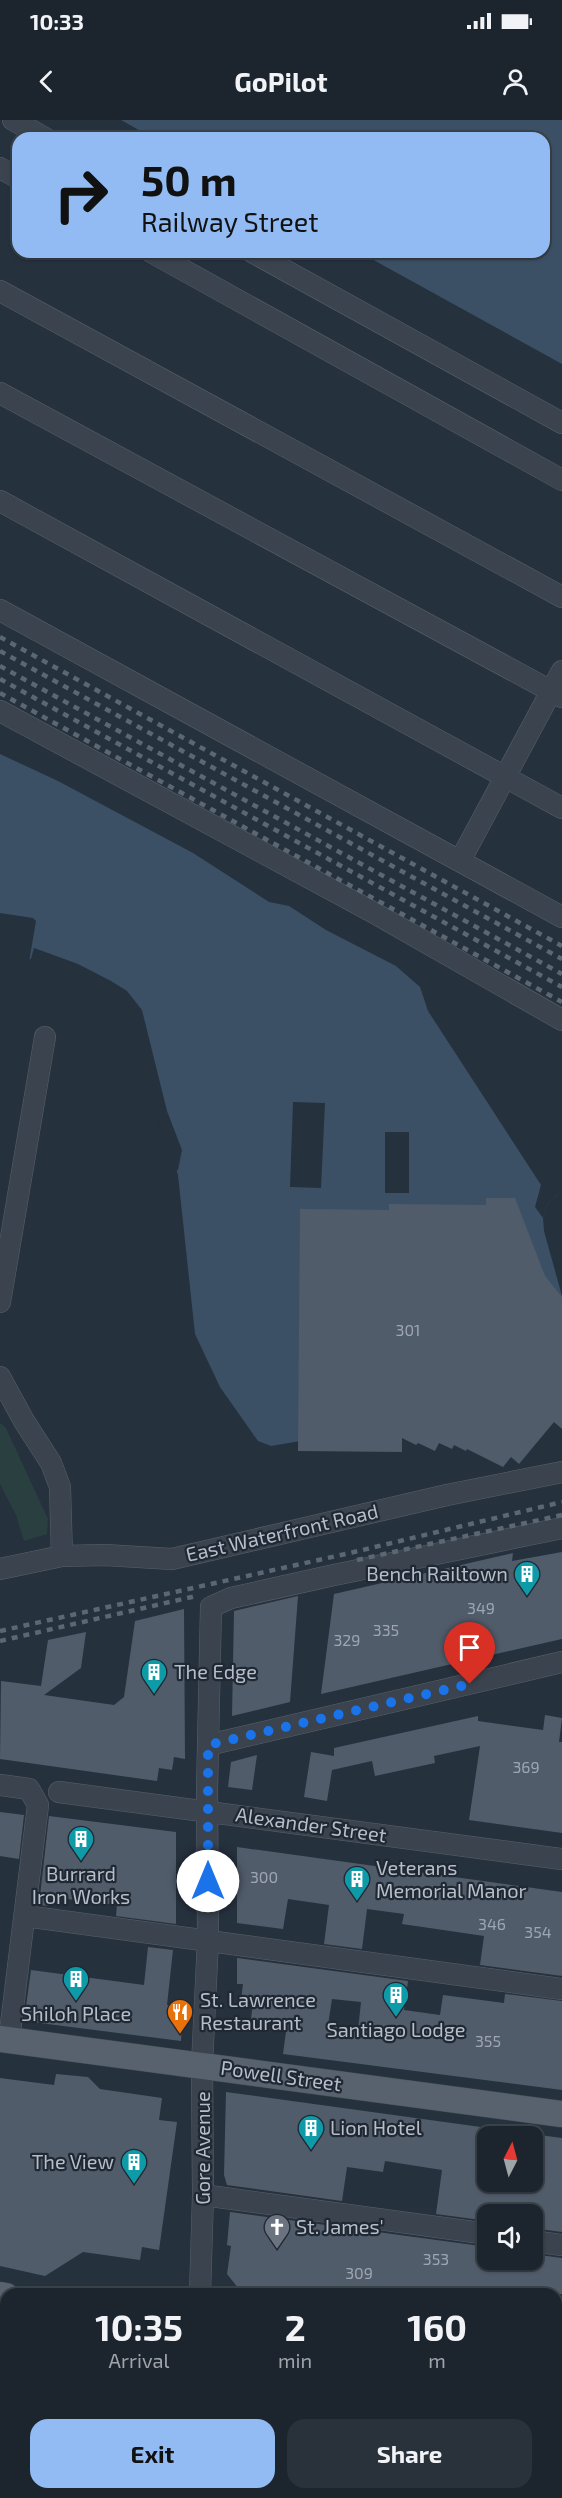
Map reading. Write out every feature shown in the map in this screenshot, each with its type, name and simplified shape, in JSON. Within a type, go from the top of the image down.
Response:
[{"type":"main road","name":"Powell Street","points":[[5,2039],[562,2114]]},
{"type":"street","points":[[13,120],[34,132]]},
{"type":"street","points":[[162,258],[562,480]]},
{"type":"street","points":[[263,258],[562,423]]},
{"type":"street","points":[[0,291],[562,597]]},
{"type":"street","points":[[0,393],[557,694]]},
{"type":"street","points":[[0,501],[562,808]]},
{"type":"street","points":[[0,610],[562,917]]},
{"type":"street","points":[[460,861],[504,776],[557,694],[562,671]]},
{"type":"street","points":[[0,711],[369,910],[562,1020]]},
{"type":"street","points":[[0,1302],[5,1241],[45,1037]]},
{"type":"street","points":[[0,1377],[12,1402],[51,1462],[60,1487],[62,1556]]},
{"type":"street","name":"East Waterfront Road","points":[[0,1569],[62,1556],[105,1555],[172,1559],[447,1495],[562,1472]]},
{"type":"street","name":"Gore Avenue","points":[[200,2288],[203,2195],[202,2065],[208,1940],[207,1810],[211,1607],[231,1598],[322,1577],[562,1528]]},
{"type":"street","points":[[208,1745],[562,1662]]},
{"type":"street","points":[[0,1785],[29,1789],[38,1805],[25,1916],[5,2039]]},
{"type":"street","name":"Alexander Street","points":[[59,1792],[562,1859]]},
{"type":"street","points":[[25,1916],[562,1989]]},
{"type":"street","points":[[203,2195],[477,2232]]},
{"type":"street","points":[[543,2242],[562,2245]]},
{"type":"green space","points":[[0,1423],[6,1428],[48,1519],[47,1534],[24,1541],[16,1515],[0,1484]]},
{"type":"water","points":[[121,120],[562,120],[562,364],[370,258],[550,258],[550,132],[142,132]]},
{"type":"water","points":[[0,743],[413,967],[558,1187],[558,1194],[548,1203],[543,1218],[544,1231],[562,1296],[562,1381],[559,1397],[271,1446],[258,1441],[220,1387],[195,1334],[178,1175],[154,1097],[140,1017],[112,988],[31,959],[9,963],[0,971]]},
{"type":"pier","points":[[0,740],[226,854],[380,941],[419,969],[456,1020],[558,1187],[558,1194],[548,1203],[543,1218],[535,1207],[541,1185],[428,1011],[420,987],[396,966],[326,930],[289,906],[269,902],[193,853],[58,781],[0,754]]},
{"type":"pier","points":[[0,913],[33,918],[36,921],[29,962],[10,966],[0,974]]},
{"type":"pier","points":[[34,948],[78,964],[111,981],[127,991],[142,1010],[167,1111],[182,1150],[178,1170],[174,1171],[151,1098],[137,1018],[124,1001],[111,991],[30,962]]},
{"type":"pier","points":[[293,1102],[325,1103],[321,1188],[290,1187]]},
{"type":"pier","points":[[385,1132],[409,1132],[409,1193],[385,1193]]},
{"type":"building","points":[[486,1198],[515,1198],[545,1276],[562,1297],[562,1429],[554,1422],[519,1464],[511,1457],[503,1467],[454,1445],[452,1449],[439,1443],[435,1451],[402,1438],[402,1452],[298,1451],[300,1209],[389,1210],[389,1204],[486,1205]]},
{"type":"building","points":[[562,1552],[562,1639],[321,1694],[334,1594],[513,1553],[512,1561]]},
{"type":"building","points":[[298,1596],[290,1702],[232,1716],[234,1611]]},
{"type":"building","name":"The Edge","points":[[184,1609],[185,1759],[174,1757],[172,1770],[159,1768],[157,1781],[0,1759],[1,1681],[41,1686],[48,1640],[86,1632],[81,1668],[44,1695],[114,1705],[124,1697],[135,1621]]},
{"type":"building","points":[[545,1715],[562,1718],[559,1742],[562,1742],[562,1833],[469,1820],[480,1746],[434,1756],[435,1763],[375,1776],[372,1761],[332,1770],[327,1801],[304,1797],[311,1752],[334,1756],[334,1748],[478,1716],[478,1721],[543,1730]]},
{"type":"building","points":[[257,1755],[252,1790],[228,1787],[231,1762]]},
{"type":"building","points":[[0,1812],[24,1815],[19,1859],[0,1856]]},
{"type":"building","points":[[49,1816],[176,1832],[176,1924],[116,1916],[117,1905],[50,1897],[49,1906],[39,1905]]},
{"type":"building","points":[[237,1847],[562,1892],[562,1976],[480,1965],[484,1936],[402,1924],[404,1914],[367,1909],[362,1949],[324,1944],[329,1905],[288,1899],[283,1929],[237,1923]]},
{"type":"building","points":[[148,1947],[173,1950],[167,2005],[183,2007],[181,2041],[24,2021],[31,1970],[144,1985]]},
{"type":"building","points":[[237,1958],[408,1981],[404,2010],[440,2015],[443,1995],[504,2003],[505,1994],[562,2001],[562,2090],[283,2054],[287,2024],[251,2019],[253,2002],[241,2000],[243,1984],[237,1984]],"holes":[[[332,1999],[361,2002],[358,2030],[328,2025]]]},
{"type":"building","points":[[56,2074],[88,2077],[100,2089],[162,2098],[159,2120],[177,2122],[159,2250],[142,2247],[140,2260],[83,2252],[45,2276],[0,2266],[0,2078],[54,2085]]},
{"type":"building","points":[[226,2092],[477,2126],[477,2192],[543,2192],[543,2135],[562,2138],[562,2232],[543,2229],[543,2204],[477,2204],[477,2220],[436,2214],[442,2170],[385,2161],[383,2172],[347,2167],[342,2201],[227,2185],[224,2175]]},
{"type":"building","points":[[230,2212],[477,2246],[477,2270],[543,2270],[543,2255],[562,2258],[562,2288],[238,2288],[227,2274],[231,2246],[227,2245]]},
{"type":"railway","points":[[0,637],[562,946]]},
{"type":"railway","points":[[0,651],[562,959]]},
{"type":"railway","points":[[0,666],[562,974]]},
{"type":"railway","points":[[0,679],[562,987]]},
{"type":"railway","points":[[0,693],[562,1002]]},
{"type":"railway","points":[[0,1631],[350,1553],[562,1502]]},
{"type":"railway","points":[[357,1560],[562,1515]]},
{"type":"railway","points":[[0,1641],[196,1596]]},
{"type":"place","name":"Bench Railtown","points":[[527,1597]]},
{"type":"place","name":"The Edge","points":[[154,1695]]},
{"type":"place","name":"Burrard Iron Works","points":[[81,1862]]},
{"type":"place","name":"Veterans Memorial Manor","points":[[357,1902]]},
{"type":"place","name":"Shiloh Place","points":[[76,2002]]},
{"type":"place","name":"Santiago Lodge","points":[[396,2018]]},
{"type":"place","name":"St. Lawrence Restaurant","points":[[180,2035]]},
{"type":"place","name":"Lion Hotel","points":[[311,2151]]},
{"type":"place","name":"The View","points":[[134,2185]]},
{"type":"place","name":"St. James'","points":[[277,2250]]},
{"type":"route","points":[[208,1881],[208,1745],[470,1684]]}]
